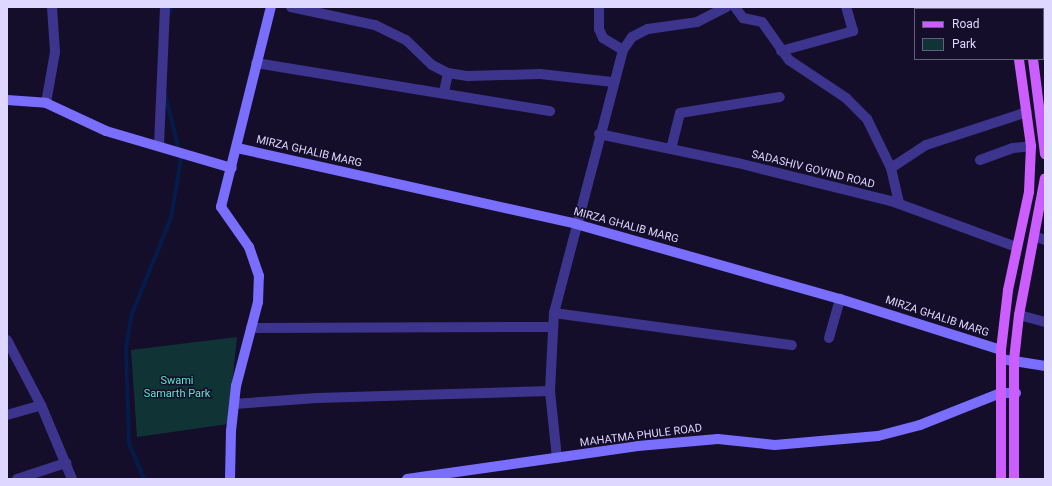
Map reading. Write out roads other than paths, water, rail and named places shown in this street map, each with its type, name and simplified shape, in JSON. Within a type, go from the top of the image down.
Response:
[{"type":"main road","points":[[1001,479],[1001,355],[1008,290],[1029,192],[1031,146],[1020,60]]},
{"type":"main road","points":[[1031,146],[1045,148],[1033,60]]},
{"type":"main road","points":[[1014,479],[1016,393],[1014,360],[1019,315],[1045,178]]},
{"type":"street","points":[[46,103],[55,52],[52,7]]},
{"type":"street","points":[[159,145],[165,7]]},
{"type":"street","points":[[230,479],[234,404],[258,302],[259,276],[249,247],[221,207],[237,148],[256,63],[271,7]]},
{"type":"street","points":[[291,7],[375,25],[406,40],[432,65],[448,73],[468,76],[540,74],[612,82]]},
{"type":"street","points":[[599,7],[599,29],[603,38],[623,50]]},
{"type":"street","points":[[557,458],[550,391],[554,313],[612,82],[623,50],[632,37],[648,29],[697,22],[726,7]]},
{"type":"street","points":[[735,7],[743,18],[762,22],[781,51],[789,60],[846,98],[867,119],[891,168],[899,204]]},
{"type":"street","points":[[781,51],[853,31],[846,7]]},
{"type":"street","points":[[256,63],[444,92],[550,111]]},
{"type":"street","points":[[444,92],[448,73]]},
{"type":"street","points":[[671,149],[680,113],[780,97]]},
{"type":"street","points":[[7,100],[46,103],[106,131],[171,148],[232,168]]},
{"type":"street","points":[[891,168],[926,145],[1027,112]]},
{"type":"street","name":"SADASHIV GOVIND ROAD","points":[[599,134],[671,149],[899,204],[1016,247]]},
{"type":"street","points":[[980,160],[1013,148],[1031,146]]},
{"type":"street","name":"MIRZA GHALIB MARG","points":[[237,148],[576,224],[840,299],[1014,360],[1045,366]]},
{"type":"street","points":[[1034,236],[1045,240]]},
{"type":"street","points":[[829,338],[840,299]]},
{"type":"street","points":[[554,313],[792,345]]},
{"type":"street","points":[[1019,315],[1045,322]]},
{"type":"street","points":[[251,328],[554,327]]},
{"type":"street","points":[[7,340],[41,405],[72,479]]},
{"type":"street","points":[[234,404],[317,398],[550,391]]},
{"type":"street","name":"MAHATMA PHULE ROAD","points":[[407,479],[462,476],[557,458],[638,446],[718,440],[775,444],[819,442],[878,436],[920,425],[1001,393],[1016,393]]},
{"type":"street","points":[[7,415],[41,405]]},
{"type":"street","points":[[17,479],[66,463]]},
{"type":"waterway","points":[[169,14],[171,7]]},
{"type":"waterway","points":[[144,479],[129,443],[126,347],[132,314],[171,218],[181,159],[165,94]]},
{"type":"park label","name":"Swami Samarth Park","points":[[177,388]]}]
